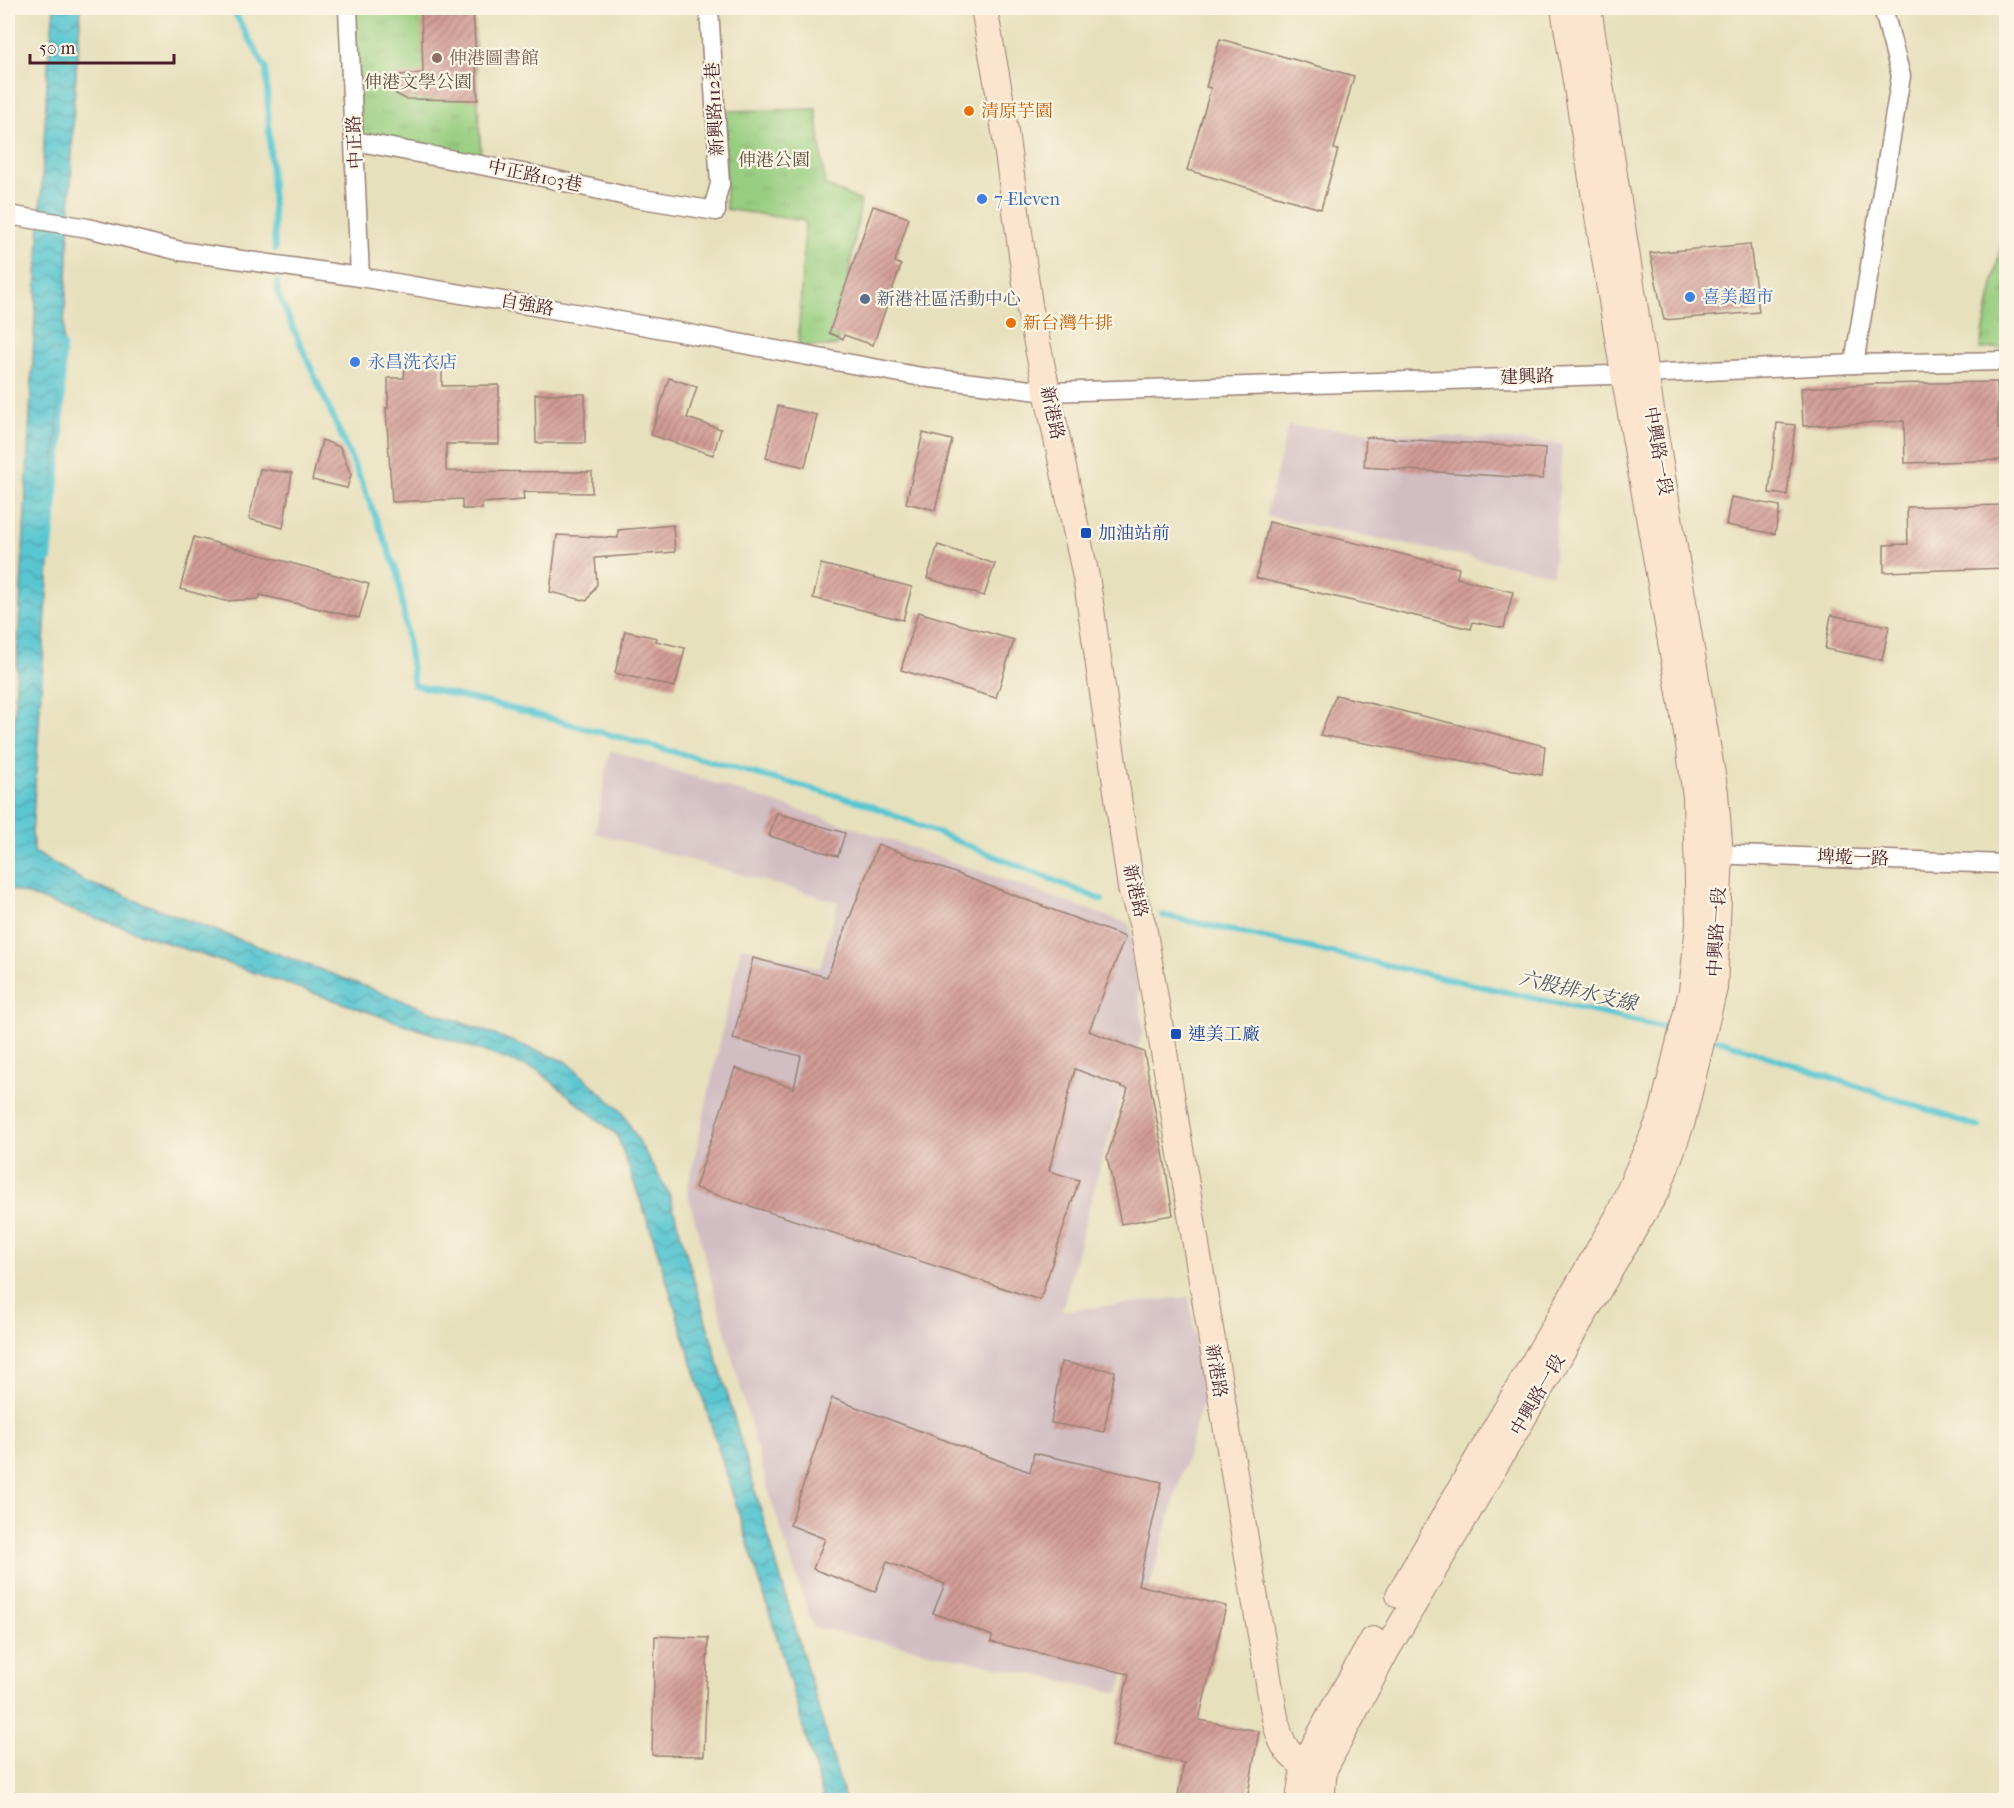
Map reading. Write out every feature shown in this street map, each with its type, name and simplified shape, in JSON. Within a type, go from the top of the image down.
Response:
[{"type":"main road","name":"新港路","points":[[984,8],[1029,306],[1088,582],[1131,888],[1143,926],[1270,1689],[1278,1728],[1286,1752],[1314,1768]]},
{"type":"main road","name":"中興路一段","points":[[1314,1768],[1386,1652],[1659,1188],[1682,1121],[1714,988],[1710,854],[1715,793],[1706,734],[1564,8]]},
{"type":"main road","name":"中興路一段","points":[[1588,8],[1635,374]]},
{"type":"main road","points":[[1299,1800],[1314,1768]]},
{"type":"main road","points":[[1314,1768],[1321,1800]]},
{"type":"street","name":"中正路","points":[[348,8],[360,277]]},
{"type":"street","name":"新興路112巷","points":[[709,8],[720,184],[716,198],[716,211]]},
{"type":"street","points":[[1854,364],[1901,76],[1883,8]]},
{"type":"street","name":"中正路103巷","points":[[355,141],[543,177],[630,197],[716,211]]},
{"type":"street","name":"自強路","points":[[8,215],[87,228],[180,251],[360,277],[587,315],[922,377],[1048,392]]},
{"type":"street","name":"建興路","points":[[1048,392],[1635,374],[1854,364],[2007,361]]},
{"type":"street","name":"埤墘一路","points":[[1710,854],[2007,864]]},
{"type":"shaded area","points":[[1288,426],[1562,444],[1553,574],[1266,516]]},
{"type":"shaded area","points":[[610,750],[858,829],[1130,924],[1143,1031],[1100,1166],[1062,1311],[1189,1297],[1205,1394],[1119,1693],[813,1627],[770,1497],[687,1191],[741,946],[820,968],[838,902],[595,833]]},
{"type":"green space","name":"伸港文學公園","points":[[354,8],[473,8],[481,157],[361,137]]},
{"type":"green space","name":"伸港公園","points":[[816,109],[825,185],[861,201],[837,346],[798,346],[805,221],[726,209],[725,111]]},
{"type":"green space","points":[[2006,220],[2006,348],[1980,349]]},
{"type":"water","points":[[54,8],[81,8],[74,99],[68,260],[32,834],[34,852],[86,882],[567,1062],[622,1112],[669,1194],[845,1800],[824,1800],[778,1640],[650,1227],[617,1135],[537,1070],[11,889],[8,892],[8,841],[48,66]]},
{"type":"building","points":[[421,8],[473,8],[478,100],[406,99],[396,94],[394,81],[400,75],[423,73]]},
{"type":"building","points":[[1220,39],[1354,76],[1334,149],[1338,150],[1321,209],[1187,170],[1211,88],[1206,87]]},
{"type":"building","name":"新港社區活動中心","points":[[873,206],[909,218],[895,262],[901,265],[873,345],[844,335],[843,339],[829,333]]},
{"type":"building","points":[[1750,244],[1759,312],[1664,320],[1650,253]]},
{"type":"building","points":[[405,364],[442,365],[442,386],[499,385],[499,444],[446,444],[446,471],[592,472],[592,493],[523,492],[524,500],[482,503],[482,509],[462,509],[462,499],[392,502],[386,408],[388,408],[388,378],[404,378]]},
{"type":"building","points":[[669,378],[697,387],[687,418],[721,429],[713,455],[651,435]]},
{"type":"building","points":[[1997,382],[1998,429],[2007,429],[2007,460],[1905,463],[1904,421],[1803,426],[1801,388],[1871,384]]},
{"type":"building","points":[[535,394],[585,394],[585,443],[536,443]]},
{"type":"building","points":[[778,406],[817,415],[805,467],[766,458]]},
{"type":"building","points":[[1777,423],[1795,425],[1787,495],[1769,493]]},
{"type":"building","points":[[923,433],[952,440],[935,510],[906,503]]},
{"type":"building","points":[[1366,437],[1545,448],[1543,479],[1364,467]]},
{"type":"building","points":[[322,440],[340,447],[351,475],[347,488],[312,480]]},
{"type":"building","points":[[260,469],[292,473],[283,528],[249,519]]},
{"type":"building","points":[[1731,497],[1780,506],[1775,534],[1726,525]]},
{"type":"building","points":[[2007,505],[2007,568],[1884,572],[1884,545],[1908,544],[1907,507]]},
{"type":"building","points":[[1269,522],[1459,568],[1457,578],[1513,592],[1504,628],[1473,622],[1471,629],[1256,578]]},
{"type":"building","points":[[673,525],[675,552],[595,558],[597,584],[587,601],[550,592],[557,535],[618,538],[618,530]]},
{"type":"building","points":[[194,537],[369,584],[359,618],[260,595],[259,599],[225,601],[180,589]]},
{"type":"building","points":[[938,545],[995,564],[984,596],[927,578]]},
{"type":"building","points":[[821,564],[912,587],[903,620],[813,598]]},
{"type":"building","points":[[918,612],[1014,640],[996,698],[901,670]]},
{"type":"building","points":[[1831,615],[1889,626],[1882,660],[1825,649]]},
{"type":"building","points":[[625,631],[657,638],[656,641],[685,648],[675,687],[615,673]]},
{"type":"building","points":[[1336,695],[1545,746],[1542,775],[1320,735]]},
{"type":"building","points":[[777,813],[845,833],[838,856],[769,836]]},
{"type":"building","points":[[878,844],[1125,937],[1089,1031],[1144,1052],[1173,1215],[1121,1224],[1107,1157],[1128,1089],[1075,1069],[1049,1171],[1079,1180],[1040,1300],[695,1188],[735,1068],[794,1088],[801,1056],[733,1039],[753,958],[827,977]]},
{"type":"building","points":[[1061,1362],[1115,1371],[1104,1432],[1051,1423]]},
{"type":"building","points":[[832,1398],[1030,1472],[1034,1453],[1162,1482],[1138,1585],[1226,1606],[1199,1720],[1259,1731],[1247,1800],[1177,1800],[1184,1763],[1112,1746],[1129,1674],[991,1642],[992,1636],[933,1613],[945,1584],[887,1562],[875,1592],[813,1569],[825,1539],[790,1525]]},
{"type":"building","points":[[655,1636],[708,1638],[704,1756],[652,1755]]},
{"type":"waterway","points":[[232,8],[266,69],[275,249]]},
{"type":"waterway","points":[[277,281],[278,294],[360,478],[398,574],[414,685],[518,710],[864,803],[1102,900]]},
{"type":"waterway","points":[[49,560],[61,438],[63,345]]},
{"type":"waterway","name":"六股排水支線","points":[[1162,915],[1676,1030]]},
{"type":"waterway","name":"六股排水支線","points":[[1710,1037],[1979,1127]]},
{"type":"place","name":"伸港圖書館","points":[[437,58]]},
{"type":"place","name":"清原芋園","points":[[969,111]]},
{"type":"place","name":"7-Eleven","points":[[982,199]]},
{"type":"place","name":"喜美超市","points":[[1690,297]]},
{"type":"place","name":"新港社區活動中心","points":[[865,299]]},
{"type":"place","name":"新台灣牛排","points":[[1011,323]]},
{"type":"place","name":"永昌洗衣店","points":[[355,362]]},
{"type":"place","name":"加油站前","points":[[1086,533]]},
{"type":"place","name":"連美工廠","points":[[1176,1034]]}]
